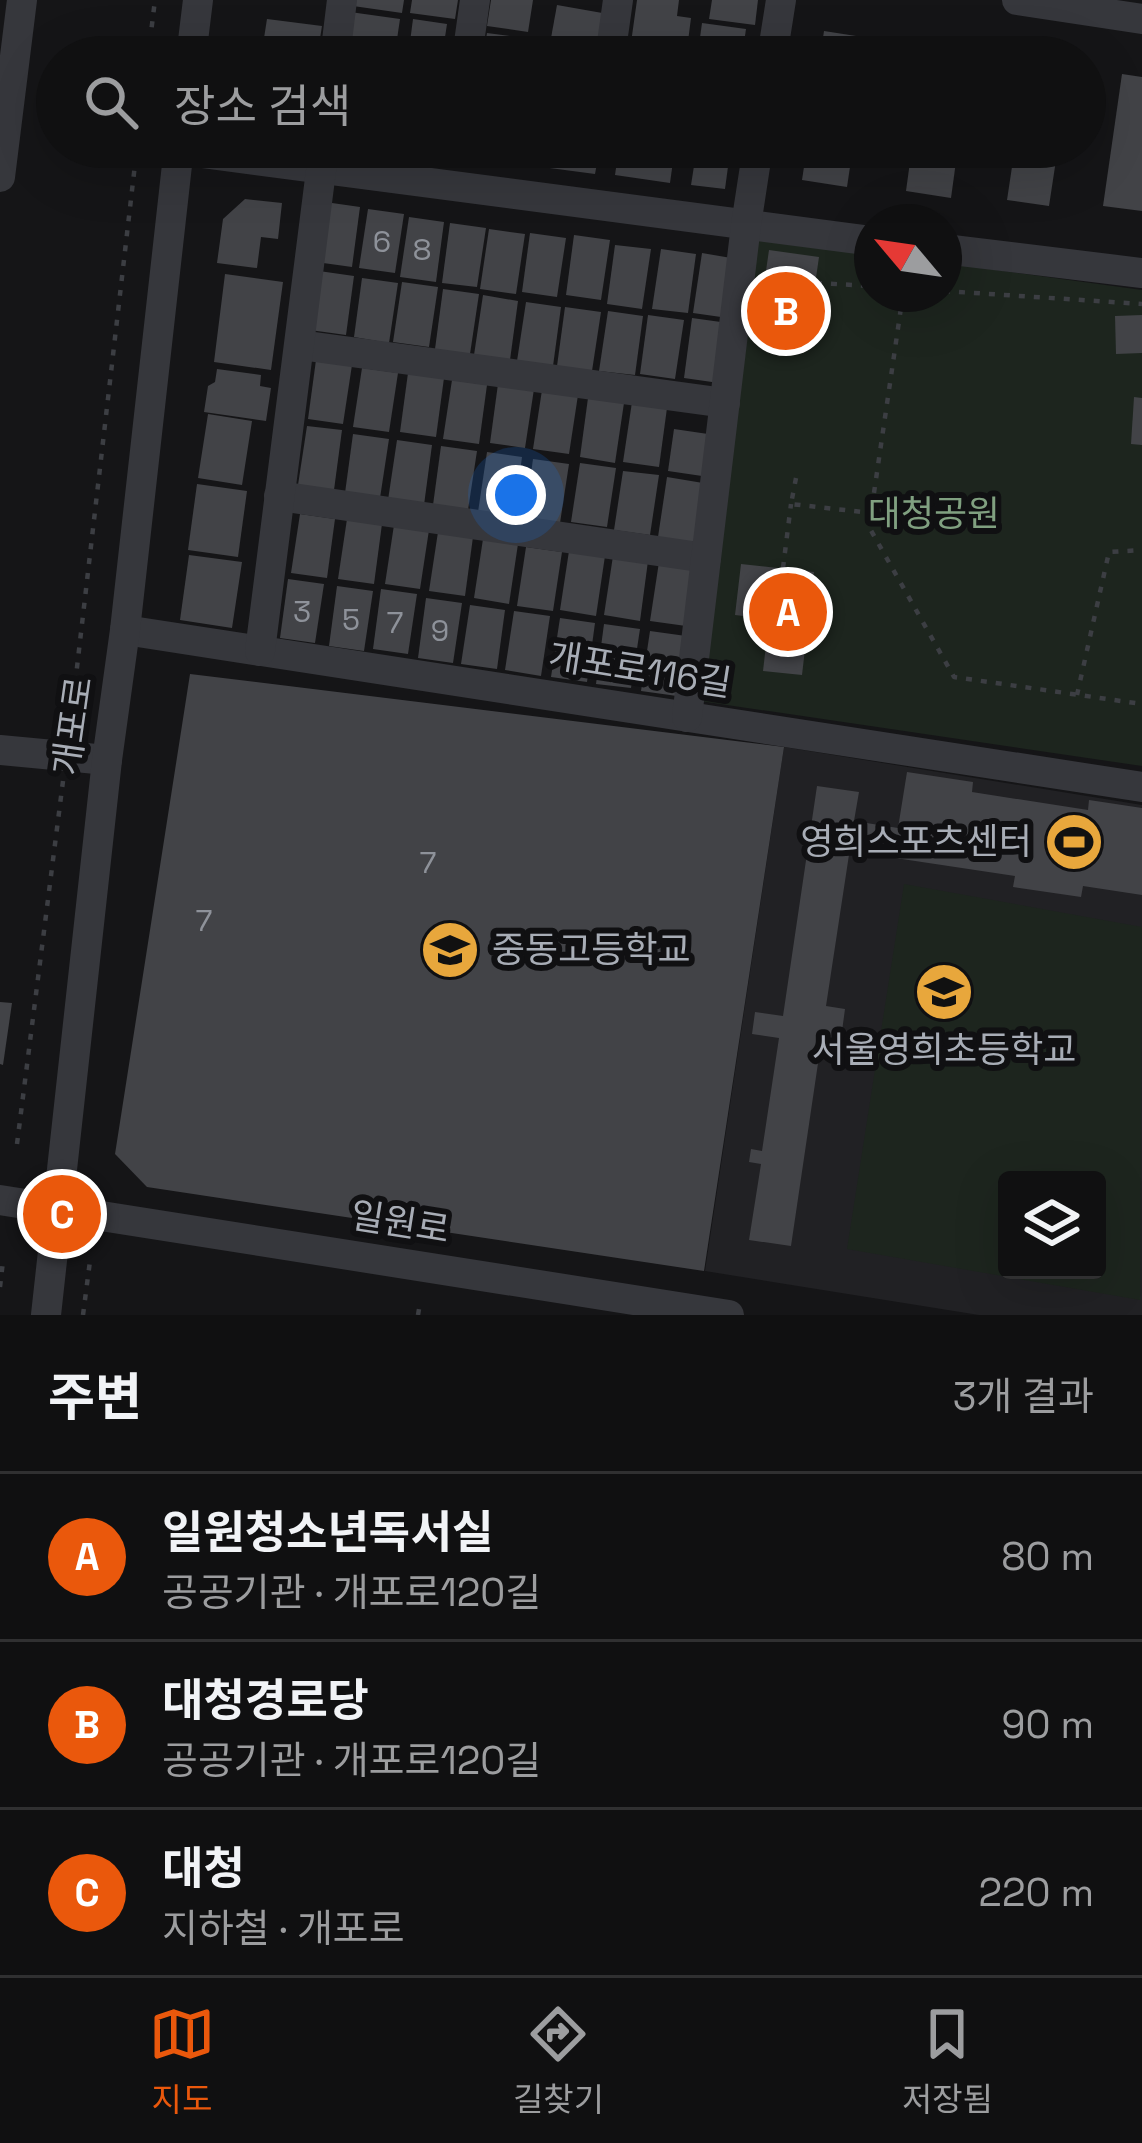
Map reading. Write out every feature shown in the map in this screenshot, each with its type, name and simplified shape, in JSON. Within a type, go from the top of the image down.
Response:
[{"type":"street","points":[[0,177],[22,0]]},
{"type":"street","points":[[194,36],[198,0]]},
{"type":"street","points":[[338,36],[342,0]]},
{"type":"street","points":[[470,36],[475,0]]},
{"type":"street","points":[[613,36],[618,0]]},
{"type":"street","points":[[775,36],[781,0]]},
{"type":"street","points":[[1033,1],[1142,19]]},
{"type":"street","name":"개포로","points":[[46,1315],[177,168]]},
{"type":"street","points":[[260,651],[322,168]]},
{"type":"street","points":[[386,168],[854,239]]},
{"type":"street","points":[[687,717],[755,168]]},
{"type":"street","points":[[962,251],[1142,273]]},
{"type":"street","points":[[300,345],[725,403]]},
{"type":"street","points":[[279,496],[706,558]]},
{"type":"street","name":"개포로116길","points":[[125,630],[1142,787]]},
{"type":"street","points":[[0,750],[107,760]]},
{"type":"street","name":"일원로","points":[[0,1200],[729,1315]]},
{"type":"path","points":[[150,36],[154,0]]},
{"type":"path","points":[[17,1144],[135,168]]},
{"type":"path","points":[[816,283],[854,285]]},
{"type":"path","points":[[962,292],[1142,304]]},
{"type":"path","points":[[900,312],[869,527],[954,677],[1142,704]]},
{"type":"path","points":[[783,568],[796,478]]},
{"type":"path","points":[[791,504],[871,513]]},
{"type":"path","points":[[1077,694],[1109,552],[1142,550]]},
{"type":"path","points":[[0,1287],[3,1261]]},
{"type":"path","points":[[83,1315],[90,1261]]},
{"type":"shaded area","name":"서울영희초등학교","points":[[784,747],[1142,805],[1142,1315],[979,1315],[705,1271]]},
{"type":"green space","name":"대청공원","points":[[757,238],[854,251],[854,312],[962,312],[962,265],[1142,290],[1142,766],[700,701]]},
{"type":"green space","points":[[904,884],[1142,927],[1140,1300],[1019,1279],[1106,1279],[1106,1171],[998,1171],[998,1275],[847,1249]]},
{"type":"building","points":[[354,0],[404,0],[402,13],[353,6]]},
{"type":"building","points":[[412,0],[458,0],[455,19],[410,13]]},
{"type":"building","points":[[491,0],[533,0],[528,32],[487,26]]},
{"type":"building","points":[[637,0],[679,0],[677,16],[691,18],[689,36],[632,36]]},
{"type":"building","points":[[712,0],[758,0],[755,25],[709,19]]},
{"type":"building","points":[[557,5],[608,14],[605,36],[551,36]]},
{"type":"building","points":[[350,12],[400,19],[398,36],[346,36]]},
{"type":"building","points":[[267,19],[322,26],[320,36],[264,36]]},
{"type":"building","points":[[413,19],[447,24],[445,36],[411,36]]},
{"type":"building","points":[[702,23],[746,29],[745,36],[700,36]]},
{"type":"building","points":[[1122,74],[1142,77],[1142,211],[1103,206]]},
{"type":"building","points":[[550,168],[596,168],[595,174]]},
{"type":"building","points":[[616,168],[672,168],[670,183],[615,175]]},
{"type":"building","points":[[694,168],[728,168],[725,189],[691,185]]},
{"type":"building","points":[[804,168],[850,168],[847,187],[802,180]]},
{"type":"building","points":[[909,168],[955,168],[951,198],[906,191]]},
{"type":"building","points":[[1012,168],[1055,168],[1049,206],[1007,200]]},
{"type":"building","points":[[245,199],[282,203],[278,239],[261,237],[257,268],[217,263],[223,219]]},
{"type":"building","points":[[325,202],[360,207],[352,267],[316,262]]},
{"type":"building","points":[[368,209],[404,214],[395,273],[359,268]]},
{"type":"building","points":[[409,217],[444,222],[436,282],[400,277]]},
{"type":"building","points":[[450,223],[486,228],[477,287],[442,283]]},
{"type":"building","points":[[489,229],[525,234],[516,294],[480,289]]},
{"type":"building","points":[[530,233],[566,238],[557,297],[522,292]]},
{"type":"building","points":[[574,235],[610,240],[601,300],[566,295]]},
{"type":"building","points":[[615,245],[651,249],[642,309],[607,304]]},
{"type":"building","points":[[661,249],[696,254],[688,313],[652,309]]},
{"type":"building","points":[[769,250],[819,257],[806,347],[756,340]]},
{"type":"building","points":[[702,253],[737,259],[728,318],[693,313]]},
{"type":"building","points":[[319,271],[354,276],[346,335],[310,330]]},
{"type":"building","points":[[225,274],[283,282],[271,370],[214,362]]},
{"type":"building","points":[[362,278],[398,283],[389,343],[354,337]]},
{"type":"building","points":[[402,282],[438,287],[429,347],[393,342]]},
{"type":"building","points":[[443,289],[479,294],[470,354],[435,349]]},
{"type":"building","points":[[483,295],[518,301],[510,360],[474,355]]},
{"type":"building","points":[[526,302],[561,307],[553,366],[517,361]]},
{"type":"building","points":[[565,307],[601,312],[592,371],[557,366]]},
{"type":"building","points":[[608,311],[643,316],[635,375],[599,371]]},
{"type":"building","points":[[648,315],[684,320],[675,379],[640,374]]},
{"type":"building","points":[[1142,315],[1142,353],[1116,354],[1115,316]]},
{"type":"building","points":[[692,318],[728,323],[719,383],[684,378]]},
{"type":"building","points":[[316,360],[352,365],[343,424],[308,419]]},
{"type":"building","points":[[362,368],[398,373],[389,432],[353,427]]},
{"type":"building","points":[[217,369],[261,375],[260,386],[271,388],[266,421],[204,412],[208,386],[215,382]]},
{"type":"building","points":[[408,373],[444,378],[436,437],[400,432]]},
{"type":"building","points":[[452,380],[487,385],[479,444],[443,439]]},
{"type":"building","points":[[498,384],[534,389],[525,448],[490,443]]},
{"type":"building","points":[[542,390],[578,395],[569,454],[533,449]]},
{"type":"building","points":[[1134,397],[1142,398],[1142,445],[1131,444]]},
{"type":"building","points":[[588,398],[624,403],[615,463],[580,457]]},
{"type":"building","points":[[632,402],[667,408],[659,467],[623,462]]},
{"type":"building","points":[[208,414],[252,421],[242,485],[198,478]]},
{"type":"building","points":[[307,426],[342,430],[334,490],[298,485]]},
{"type":"building","points":[[674,429],[708,434],[702,476],[668,471]]},
{"type":"building","points":[[353,434],[389,439],[380,498],[345,493]]},
{"type":"building","points":[[397,440],[432,445],[424,505],[388,500]]},
{"type":"building","points":[[441,446],[477,451],[468,510],[433,505]]},
{"type":"building","points":[[487,452],[522,457],[514,517],[478,512]]},
{"type":"building","points":[[533,459],[569,464],[560,523],[525,518]]},
{"type":"building","points":[[580,463],[616,468],[607,527],[571,522]]},
{"type":"building","points":[[623,471],[659,475],[650,535],[614,530]]},
{"type":"building","points":[[667,477],[703,483],[694,542],[658,537]]},
{"type":"building","points":[[197,484],[247,491],[238,557],[188,550]]},
{"type":"building","points":[[300,514],[335,519],[327,578],[291,573]]},
{"type":"building","points":[[347,519],[382,524],[374,584],[338,579]]},
{"type":"building","points":[[394,525],[429,530],[420,589],[385,584]]},
{"type":"building","points":[[438,532],[473,537],[465,596],[429,591]]},
{"type":"building","points":[[483,539],[518,544],[509,604],[474,598]]},
{"type":"building","points":[[526,547],[562,552],[553,611],[517,606]]},
{"type":"building","points":[[569,551],[605,556],[596,616],[560,610]]},
{"type":"building","points":[[189,555],[242,562],[232,628],[180,620]]},
{"type":"building","points":[[613,556],[648,561],[640,621],[604,615]]},
{"type":"building","points":[[659,562],[695,567],[686,626],[650,621]]},
{"type":"building","points":[[741,564],[814,572],[802,675],[763,671],[769,619],[735,615]]},
{"type":"building","points":[[288,579],[324,584],[315,643],[280,638]]},
{"type":"building","points":[[337,586],[373,591],[364,651],[329,646]]},
{"type":"building","points":[[381,589],[417,594],[408,654],[373,649]]},
{"type":"building","points":[[426,598],[462,603],[453,663],[418,658]]},
{"type":"building","points":[[470,605],[505,610],[497,669],[461,664]]},
{"type":"building","points":[[514,611],[550,616],[541,676],[505,670]]},
{"type":"building","points":[[560,618],[595,623],[587,682],[551,677]]},
{"type":"building","points":[[604,624],[640,629],[631,688],[596,684]]},
{"type":"building","points":[[650,631],[686,636],[677,696],[641,691]]},
{"type":"building","name":"중동고등학교","points":[[190,674],[784,747],[704,1271],[147,1187],[115,1154]]},
{"type":"building","points":[[907,772],[973,782],[972,792],[1088,810],[1089,800],[1142,808],[1142,895],[1083,886],[1081,897],[1013,887],[1015,876],[882,856],[884,839],[852,835],[826,1006],[845,1009],[840,1046],[821,1043],[791,1246],[749,1240],[761,1164],[749,1162],[751,1149],[762,1151],[779,1038],[752,1034],[755,1012],[783,1016],[817,786],[859,792],[854,821],[898,828]]},
{"type":"building","points":[[0,1002],[12,1003],[3,1065],[0,1064]]},
{"type":"place","name":"대청경로당","points":[[786,311]]},
{"type":"place","name":"일원청소년독서실","points":[[788,612]]},
{"type":"place","name":"영희스포츠센터","points":[[1074,842]]},
{"type":"place","name":"중동고등학교","points":[[450,950]]},
{"type":"place","name":"서울영희초등학교","points":[[944,992]]},
{"type":"place","name":"대청","points":[[62,1214]]}]
